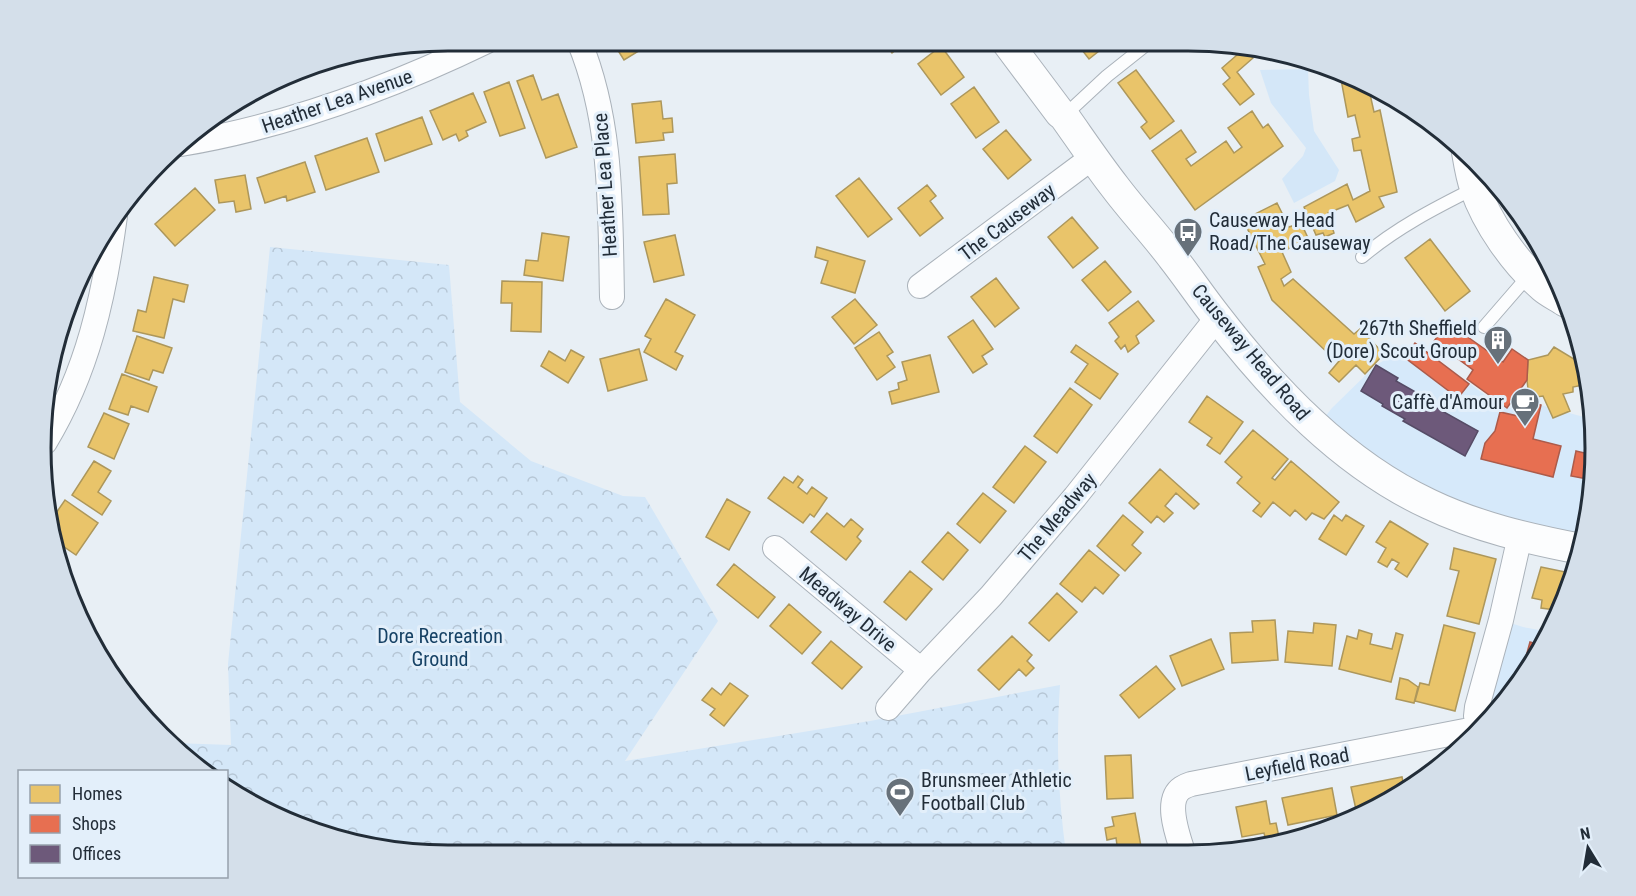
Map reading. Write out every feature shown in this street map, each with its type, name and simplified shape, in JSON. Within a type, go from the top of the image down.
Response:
[{"type":"street","name":"Heather Lea Avenue","points":[[196,142],[220,138],[308,114],[362,95],[463,51]]},
{"type":"street","name":"Heather Lea Place","points":[[582,51],[596,90],[605,136],[612,297]]},
{"type":"street","name":"Causeway Head Road","points":[[1014,51],[1217,318],[1281,393],[1316,428],[1351,457],[1427,503],[1492,528],[1572,547]]},
{"type":"street","name":"The Causeway","points":[[920,286],[1093,157]]},
{"type":"street","points":[[1471,169],[1475,188],[1489,218],[1508,249],[1530,274],[1554,294]]},
{"type":"street","points":[[52,429],[83,364],[104,287],[112,237]]},
{"type":"street","name":"The Meadway","points":[[888,708],[991,596],[1075,497],[1217,318]]},
{"type":"street","points":[[1477,720],[1477,707],[1501,620],[1520,536]]},
{"type":"street","name":"Meadway Drive","points":[[775,549],[921,670]]},
{"type":"street","name":"Leyfield Road","points":[[1181,845],[1173,810],[1174,798],[1181,788],[1191,784],[1466,732]]},
{"type":"lane","points":[[1064,117],[1107,76],[1138,51]]},
{"type":"lane","points":[[1362,257],[1404,226],[1475,188]]},
{"type":"lane","points":[[1484,327],[1530,274]]},
{"type":"shaded area","points":[[1415,343],[1501,407],[1511,408],[1515,398],[1584,417],[1585,448],[1582,500],[1572,547],[1492,528],[1316,428],[1332,408],[1376,365]]},
{"type":"shaded area","points":[[1501,620],[1541,630],[1518,669],[1483,713]]},
{"type":"green space","points":[[1260,70],[1308,70],[1314,131],[1339,170],[1335,181],[1294,203],[1282,179],[1303,156],[1306,148],[1271,103]]},
{"type":"green space","name":"Dore Recreation Ground","points":[[270,247],[449,265],[460,402],[531,461],[623,496],[645,497],[718,621],[625,761],[870,721],[1060,685],[1058,769],[1065,845],[448,845],[396,842],[371,837],[320,824],[272,804],[228,779],[228,770],[216,770],[183,743],[231,745],[228,664]]},
{"type":"building: Homes","points":[[618,51],[639,51],[624,60]]},
{"type":"building: Homes","points":[[935,51],[945,51],[964,77],[941,95],[918,64]]},
{"type":"building: Homes","points":[[1083,51],[1099,51],[1089,59]]},
{"type":"building: Homes","points":[[1238,54],[1252,56],[1253,58],[1237,72],[1254,94],[1240,105],[1223,84],[1230,78],[1222,68]]},
{"type":"building: Homes","points":[[1136,70],[1174,121],[1150,139],[1141,127],[1147,122],[1118,83]]},
{"type":"building: Homes","points":[[533,75],[542,100],[558,94],[577,147],[546,158],[517,81]]},
{"type":"building: Homes","points":[[509,82],[525,128],[500,136],[484,92]]},
{"type":"building: Homes","points":[[1341,82],[1370,95],[1374,112],[1380,110],[1397,192],[1379,197],[1384,207],[1356,222],[1348,205],[1328,213],[1334,233],[1325,237],[1323,233],[1316,235],[1304,207],[1347,184],[1353,200],[1370,191],[1361,150],[1354,151],[1352,139],[1360,137],[1355,115],[1348,117]]},
{"type":"building: Homes","points":[[974,87],[999,122],[976,138],[951,104]]},
{"type":"building: Homes","points":[[473,93],[486,122],[466,131],[468,136],[459,141],[456,134],[443,140],[430,111]]},
{"type":"building: Homes","points":[[661,101],[663,119],[672,118],[673,132],[663,133],[664,140],[636,143],[632,104]]},
{"type":"building: Homes","points":[[1252,111],[1263,128],[1268,124],[1283,146],[1195,210],[1152,151],[1181,130],[1196,152],[1186,159],[1191,166],[1226,141],[1234,153],[1242,147],[1228,128]]},
{"type":"building: Homes","points":[[422,117],[432,144],[385,161],[376,134]]},
{"type":"building: Homes","points":[[1006,130],[1031,160],[1008,179],[983,149]]},
{"type":"building: Homes","points":[[367,138],[379,172],[326,190],[315,156]]},
{"type":"building: Homes","points":[[675,154],[677,183],[667,184],[669,214],[643,215],[639,157]]},
{"type":"building: Homes","points":[[305,162],[315,192],[287,201],[286,196],[265,203],[257,178]]},
{"type":"building: Homes","points":[[245,175],[251,209],[236,212],[234,201],[219,203],[215,180]]},
{"type":"building: Homes","points":[[859,178],[892,219],[868,237],[836,196]]},
{"type":"building: Homes","points":[[927,185],[936,196],[930,201],[943,218],[920,236],[898,208]]},
{"type":"building: Homes","points":[[195,188],[215,210],[175,246],[155,224]]},
{"type":"building: Homes","points":[[1277,203],[1289,227],[1301,223],[1308,238],[1282,252],[1291,272],[1281,279],[1284,286],[1293,279],[1354,334],[1360,329],[1384,354],[1365,374],[1356,365],[1339,382],[1329,373],[1345,354],[1339,349],[1332,357],[1272,300],[1258,267],[1265,264],[1243,220]]},
{"type":"building: Homes","points":[[1072,217],[1098,248],[1073,268],[1048,237]]},
{"type":"building: Homes","points":[[542,233],[569,237],[563,281],[524,275],[526,260],[538,261]]},
{"type":"building: Homes","points":[[675,235],[684,275],[654,282],[644,242]]},
{"type":"building: Homes","points":[[1430,239],[1470,291],[1445,311],[1405,258]]},
{"type":"building: Homes","points":[[817,247],[865,261],[855,293],[821,283],[828,261],[815,257]]},
{"type":"building: Homes","points":[[1105,261],[1131,292],[1108,311],[1082,280]]},
{"type":"building: Homes","points":[[154,277],[188,285],[184,302],[173,299],[164,338],[133,331],[138,310],[146,312]]},
{"type":"building: Homes","points":[[996,278],[1019,308],[995,327],[971,297]]},
{"type":"building: Homes","points":[[502,281],[542,282],[541,332],[511,331],[512,303],[501,303]]},
{"type":"building: Homes","points":[[666,299],[695,315],[675,352],[683,356],[676,370],[644,352],[651,339],[645,336]]},
{"type":"building: Homes","points":[[855,299],[877,325],[854,344],[832,317]]},
{"type":"building: Homes","points":[[1138,301],[1154,321],[1136,336],[1139,343],[1128,352],[1125,345],[1121,349],[1115,341],[1119,337],[1109,323]]},
{"type":"building: Homes","points":[[973,320],[993,349],[982,356],[987,364],[973,373],[948,337]]},
{"type":"building: Homes","points":[[879,332],[893,352],[887,356],[895,367],[877,380],[855,348]]},
{"type":"building: Homes","points":[[137,336],[172,348],[163,373],[153,370],[149,380],[125,372]]},
{"type":"building: Homes","points":[[1076,345],[1118,374],[1100,399],[1075,382],[1088,364],[1071,352]]},
{"type":"building: Homes","points":[[1554,347],[1574,359],[1580,386],[1573,387],[1573,392],[1563,394],[1570,411],[1553,418],[1543,396],[1529,398],[1527,380],[1528,360],[1548,355]]},
{"type":"building: Homes","points":[[639,349],[647,380],[608,391],[600,359]]},
{"type":"building: Homes","points":[[571,350],[584,357],[568,383],[541,366],[549,351],[565,361]]},
{"type":"building: Homes","points":[[930,355],[939,392],[892,404],[889,392],[899,389],[898,383],[907,380],[902,362]]},
{"type":"building: Homes","points":[[122,374],[157,387],[148,412],[131,406],[128,415],[109,409]]},
{"type":"building: Homes","points":[[1070,388],[1092,405],[1057,453],[1034,436]]},
{"type":"building: Homes","points":[[1207,396],[1243,422],[1220,454],[1207,445],[1212,438],[1189,422]]},
{"type":"building: Homes","points":[[104,413],[129,424],[114,459],[88,447]]},
{"type":"building: Homes","points":[[1253,430],[1288,459],[1272,478],[1275,480],[1291,461],[1339,502],[1324,519],[1312,513],[1306,520],[1295,510],[1290,516],[1273,502],[1261,517],[1253,511],[1260,503],[1237,483],[1242,477],[1225,462]]},
{"type":"building: Homes","points":[[1025,446],[1046,462],[1014,503],[993,487]]},
{"type":"building: Homes","points":[[94,461],[111,471],[98,492],[111,501],[102,515],[72,495]]},
{"type":"building: Homes","points":[[1160,469],[1199,504],[1194,509],[1176,493],[1165,506],[1173,513],[1164,522],[1157,516],[1151,523],[1129,503]]},
{"type":"building: Homes","points":[[798,476],[803,480],[798,487],[807,494],[812,487],[827,498],[814,517],[810,514],[803,523],[768,498],[784,477],[793,483]]},
{"type":"building: Homes","points":[[983,493],[1006,511],[980,543],[957,524]]},
{"type":"building: Homes","points":[[727,499],[750,512],[729,550],[706,537]]},
{"type":"building: Homes","points":[[65,500],[98,523],[76,555],[64,547],[56,512]]},
{"type":"building: Homes","points":[[827,513],[844,527],[851,519],[863,529],[857,537],[861,541],[846,560],[811,532]]},
{"type":"building: Homes","points":[[1123,515],[1143,532],[1132,545],[1141,553],[1125,571],[1097,546]]},
{"type":"building: Homes","points":[[1334,515],[1342,521],[1346,515],[1364,526],[1346,555],[1319,539]]},
{"type":"building: Homes","points":[[1390,521],[1428,544],[1407,577],[1395,569],[1399,563],[1392,559],[1387,567],[1378,562],[1386,548],[1376,542]]},
{"type":"building: Homes","points":[[948,532],[968,550],[943,580],[922,562]]},
{"type":"building: Homes","points":[[1454,548],[1496,559],[1479,624],[1447,616],[1459,571],[1450,569]]},
{"type":"building: Homes","points":[[1089,550],[1119,575],[1103,594],[1095,587],[1082,602],[1060,584]]},
{"type":"building: Homes","points":[[734,564],[775,597],[758,618],[717,585]]},
{"type":"building: Homes","points":[[1541,567],[1565,572],[1551,609],[1541,608],[1542,600],[1532,598]]},
{"type":"building: Homes","points":[[910,571],[932,589],[906,620],[884,602]]},
{"type":"building: Homes","points":[[1057,593],[1077,612],[1049,641],[1029,623]]},
{"type":"building: Homes","points":[[789,604],[821,632],[802,654],[770,626]]},
{"type":"building: Homes","points":[[1275,620],[1278,660],[1232,663],[1230,633],[1253,632],[1252,621]]},
{"type":"building: Homes","points":[[1314,623],[1336,625],[1332,666],[1285,662],[1288,631],[1313,633]]},
{"type":"building: Homes","points":[[1444,625],[1475,633],[1455,711],[1415,701],[1420,683],[1429,685]]},
{"type":"building: Homes","points":[[1359,630],[1372,634],[1370,644],[1392,649],[1396,633],[1403,635],[1391,682],[1339,669],[1347,636],[1357,639]]},
{"type":"building: Homes","points":[[1012,636],[1032,655],[1027,661],[1034,668],[1026,676],[1019,669],[999,690],[978,670]]},
{"type":"building: Homes","points":[[1211,639],[1224,669],[1182,686],[1170,656]]},
{"type":"building: Homes","points":[[831,641],[862,667],[842,689],[812,663]]},
{"type":"building: Homes","points":[[1156,666],[1175,689],[1139,718],[1120,695]]},
{"type":"building: Homes","points":[[1400,678],[1418,687],[1414,703],[1396,699]]},
{"type":"building: Homes","points":[[730,683],[748,696],[724,726],[710,715],[715,709],[702,700],[712,688],[721,695]]},
{"type":"building: Homes","points":[[1131,755],[1133,798],[1107,799],[1105,756]]},
{"type":"building: Homes","points":[[1402,777],[1403,782],[1356,808],[1351,787]]},
{"type":"building: Homes","points":[[1332,788],[1337,815],[1288,825],[1282,798]]},
{"type":"building: Homes","points":[[1266,801],[1270,824],[1276,823],[1278,834],[1265,837],[1264,833],[1242,837],[1236,807]]},
{"type":"building: Homes","points":[[1135,813],[1141,845],[1117,845],[1116,838],[1107,840],[1105,828],[1114,826],[1112,817]]},
{"type":"building: Shops","name":"267th Sheffield (Dore) Scout Group","points":[[1448,323],[1503,362],[1512,349],[1528,360],[1527,380],[1507,408],[1467,379],[1473,370],[1434,341]]},
{"type":"building: Shops","points":[[1415,343],[1469,384],[1458,398],[1404,357]]},
{"type":"building: Shops","points":[[1522,400],[1541,405],[1533,439],[1561,446],[1553,477],[1481,459],[1485,443],[1495,431],[1500,412],[1518,416]]},
{"type":"building: Shops","points":[[1576,451],[1585,453],[1584,478],[1571,476]]},
{"type":"building: Shops","points":[[1530,642],[1534,643],[1532,646],[1526,655]]},
{"type":"building: Offices","points":[[1376,365],[1398,378],[1396,381],[1419,394],[1417,397],[1478,431],[1465,456],[1403,421],[1405,419],[1361,391]]},
{"type":"place","name":"Causeway Head Road/The Causeway","points":[[1188,258]]},
{"type":"place","name":"267th Sheffield (Dore) Scout Group","points":[[1498,366]]},
{"type":"place","name":"Caffè d'Amour","points":[[1525,428]]},
{"type":"place","name":"Brunsmeer Athletic Football Club","points":[[900,818]]}]
